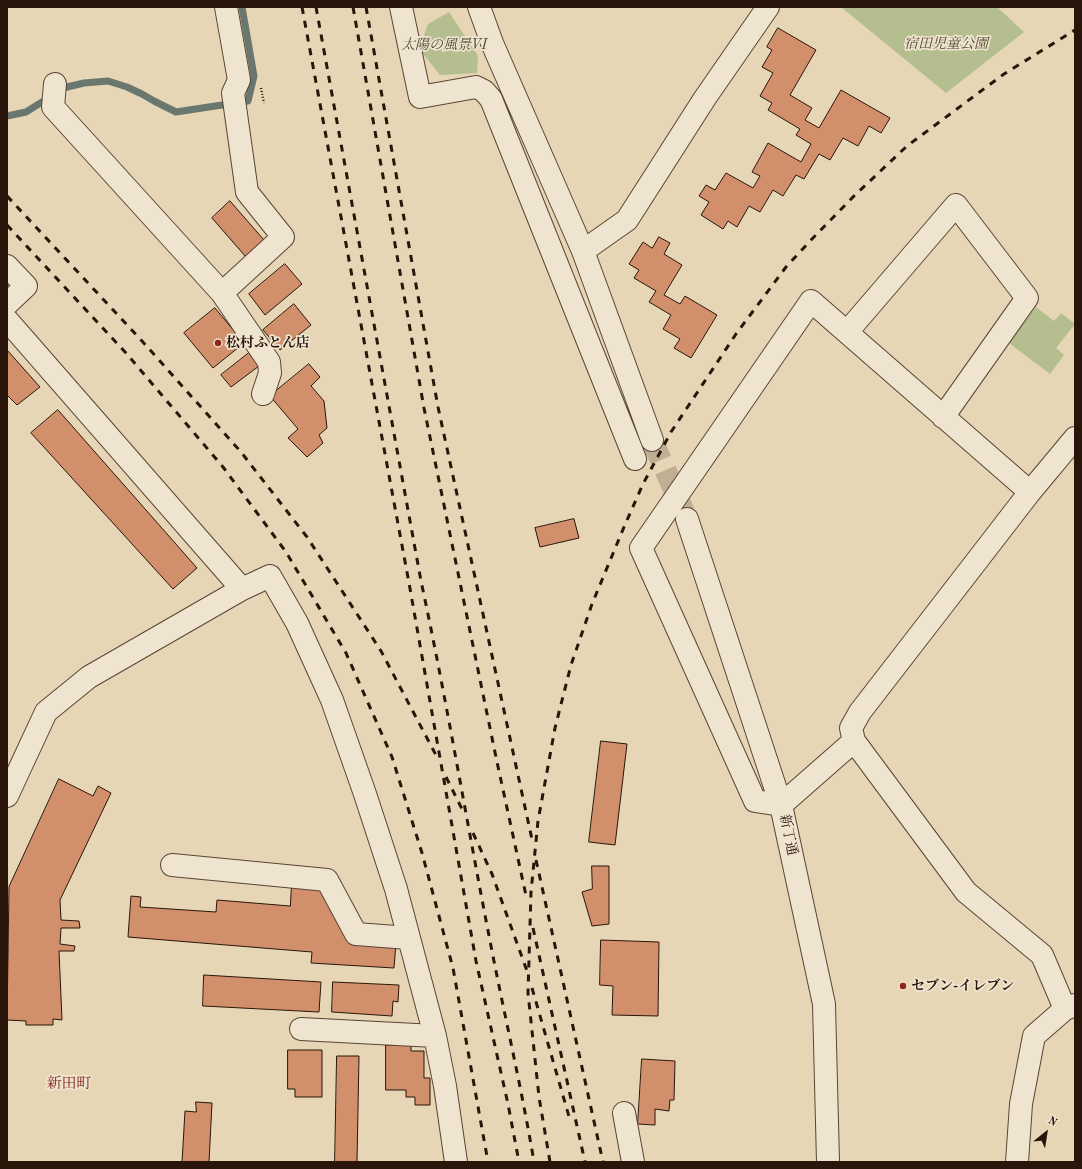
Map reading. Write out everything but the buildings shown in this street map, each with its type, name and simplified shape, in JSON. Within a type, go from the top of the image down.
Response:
[{"type":"street","points":[[222,293],[283,237],[247,192],[234,103],[239,80],[226,7]]},
{"type":"street","points":[[401,7],[420,97],[476,87],[484,91],[491,99],[635,460]]},
{"type":"street","points":[[479,7],[492,43],[583,251],[652,440]]},
{"type":"street","points":[[583,251],[627,220],[705,98],[768,7]]},
{"type":"street","points":[[55,84],[53,107],[222,293],[269,362],[270,373],[263,394]]},
{"type":"street","points":[[847,332],[956,205],[1026,298],[943,417]]},
{"type":"street","points":[[7,266],[26,286],[7,304]]},
{"type":"street","points":[[854,741],[781,805],[754,801],[641,548],[811,301],[1030,492]]},
{"type":"street","points":[[7,320],[242,589]]},
{"type":"street","points":[[1017,1162],[1021,1104],[1034,1036],[1070,1007],[1042,955],[966,892],[854,741],[851,728],[860,712],[1030,492],[1075,438]]},
{"type":"street","name":"新丁通","points":[[687,519],[781,805],[824,1004],[828,1162]]},
{"type":"street","points":[[7,796],[46,712],[89,677],[242,589],[270,576],[297,623],[332,700],[396,889],[435,1036],[456,1162]]},
{"type":"street","points":[[172,865],[327,880],[356,934],[409,938]]},
{"type":"street","points":[[301,1029],[435,1036]]},
{"type":"street","points":[[624,1113],[633,1162]]},
{"type":"green space","name":"宿田児童公園","points":[[841,7],[997,7],[1024,32],[946,93]]},
{"type":"green space","name":"太陽の風景VI","points":[[449,12],[478,56],[477,73],[440,75],[419,49],[428,24]]},
{"type":"green space","points":[[1036,307],[1054,321],[1061,313],[1075,324],[1056,348],[1064,355],[1050,374],[1009,343]]},
{"type":"waterway","points":[[58,91],[63,88],[84,83],[108,81],[127,87],[176,112],[248,101],[254,76],[242,7]]},
{"type":"waterway","points":[[7,116],[26,112],[50,97]]},
{"type":"tunnel","points":[[652,440],[684,512]]},
{"type":"railway","points":[[302,7],[409,583],[476,961],[508,1104],[519,1162]]},
{"type":"railway","points":[[316,7],[421,581],[440,672],[491,946],[534,1162]]},
{"type":"railway","points":[[353,7],[424,408],[527,900]]},
{"type":"railway","points":[[366,7],[438,407],[533,844]]},
{"type":"railway","points":[[550,1162],[539,1097],[528,993],[531,892],[538,821],[555,728],[571,665],[592,604],[643,484],[671,432],[736,334],[786,267],[812,239],[854,196],[907,146],[1004,74],[1075,30]]},
{"type":"railway","points":[[7,196],[142,341],[241,452],[307,537],[381,651],[437,757]]},
{"type":"railway","points":[[7,225],[126,353],[223,467],[286,552],[346,653],[392,757],[422,853],[453,968],[488,1162]]},
{"type":"railway","points":[[446,777],[463,811]]},
{"type":"railway","points":[[473,833],[492,874],[527,971]]},
{"type":"railway","points":[[536,860],[603,1162]]},
{"type":"railway","points":[[533,928],[585,1162]]},
{"type":"railway","points":[[532,988],[570,1120]]},
{"type":"place","name":"松村ふとん店","points":[[218,343]]},
{"type":"place","name":"セブン-イレブン","points":[[903,986]]},
{"type":"district","name":"新田町","points":[[69,1084]]}]
